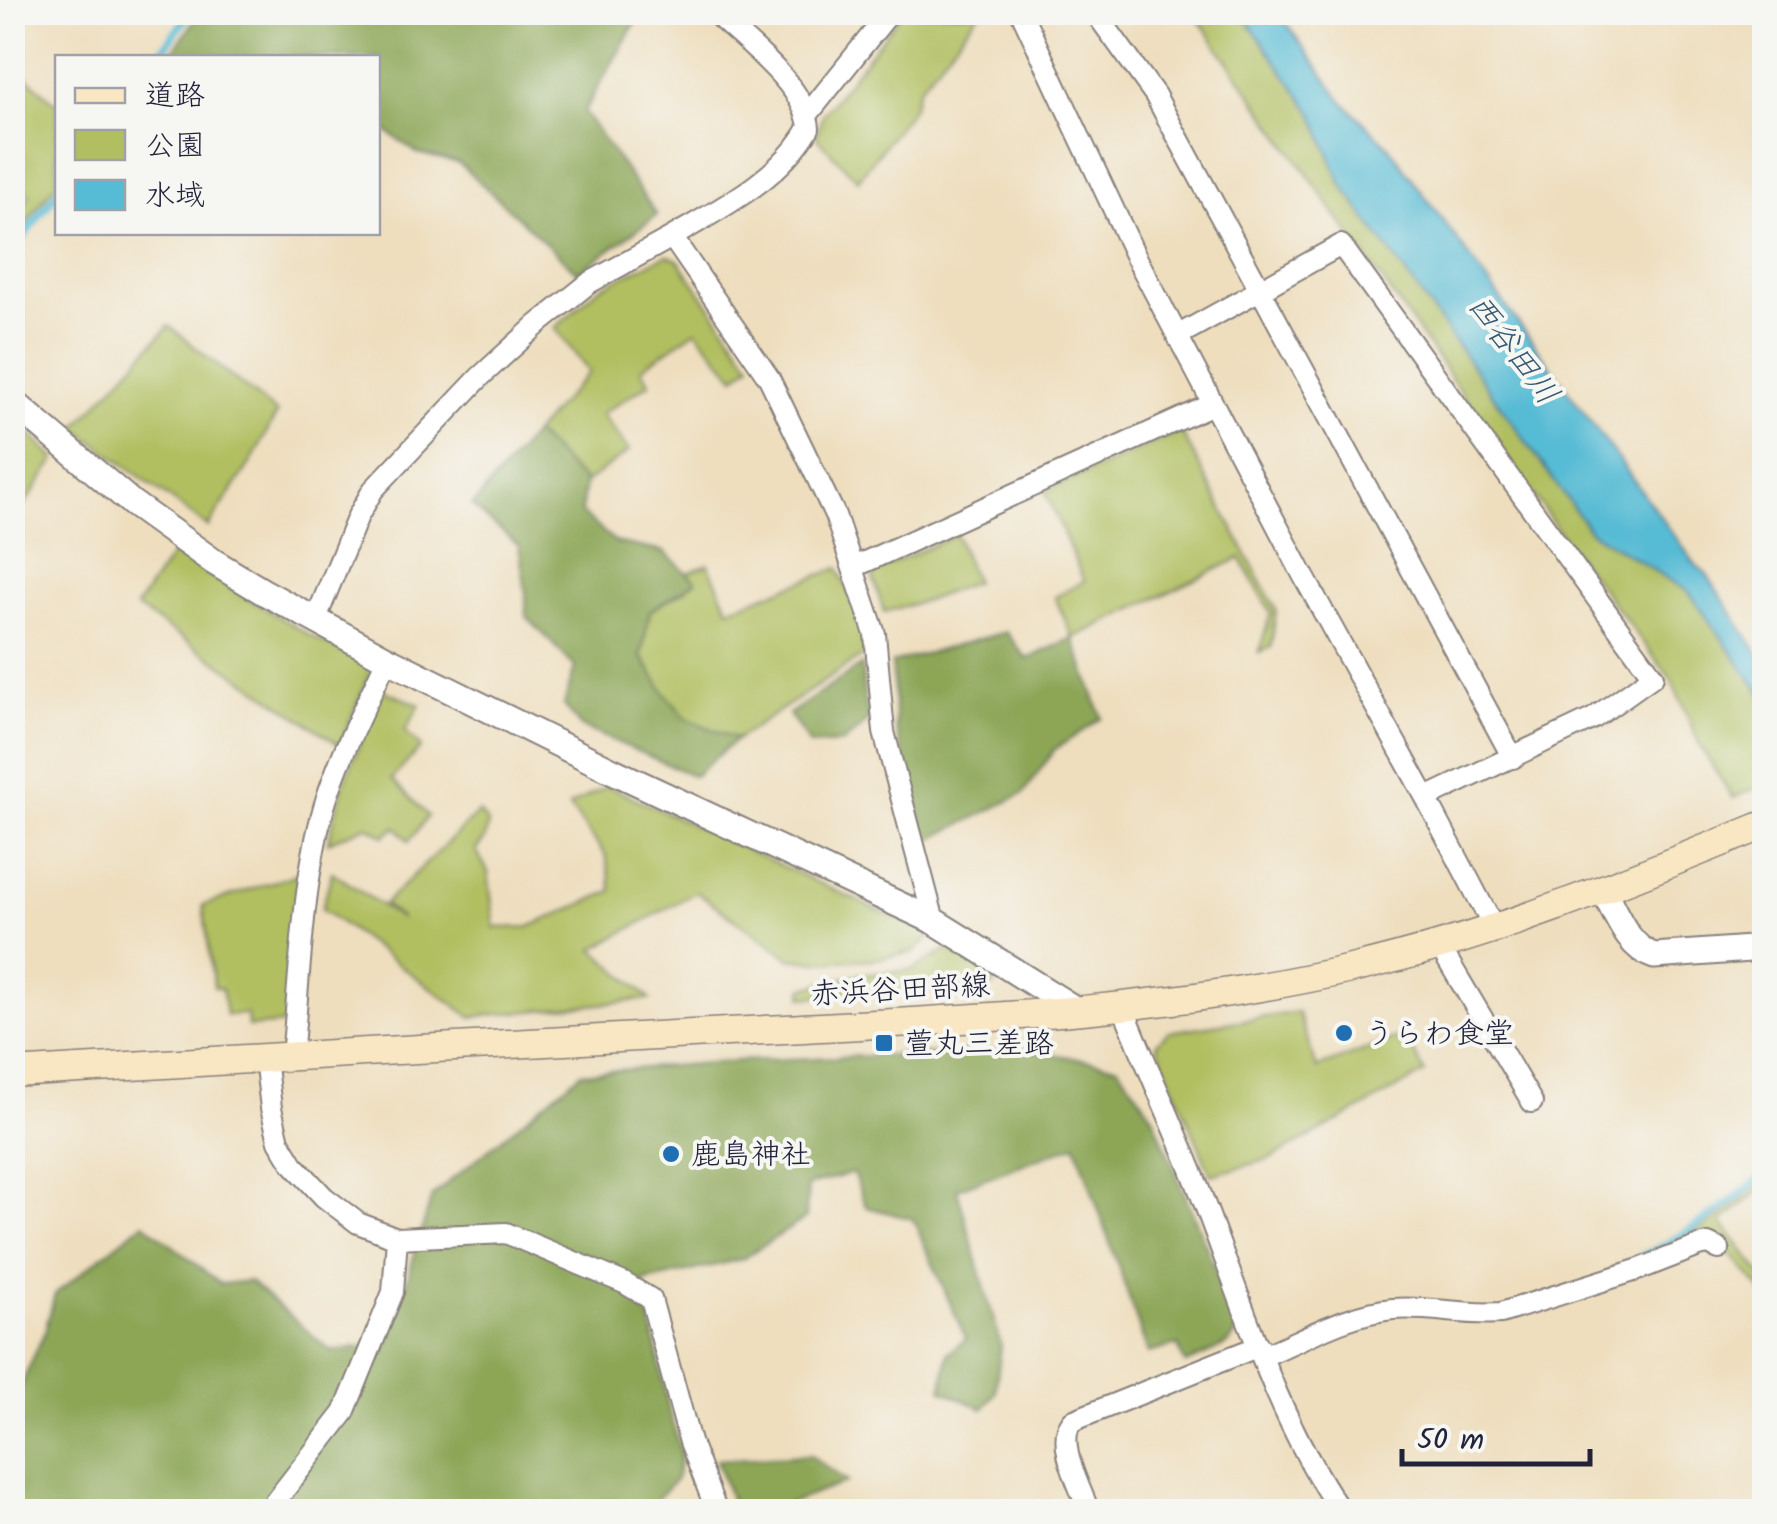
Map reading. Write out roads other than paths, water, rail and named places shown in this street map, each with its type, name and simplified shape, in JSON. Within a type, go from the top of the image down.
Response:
[{"type":"main road","name":"赤浜谷田部線","points":[[12,1073],[1123,1008],[1288,982],[1440,947],[1603,890],[1764,825]]},
{"type":"street","points":[[314,621],[373,490],[480,377],[588,282],[742,196],[804,137],[809,128],[808,114],[799,96],[714,12]]},
{"type":"street","points":[[808,114],[890,12]]},
{"type":"street","points":[[1021,12],[1135,255],[1494,928]]},
{"type":"street","points":[[1095,12],[1155,95],[1514,758]]},
{"type":"street","points":[[672,238],[770,378],[854,566],[875,634],[884,732],[934,921]]},
{"type":"street","points":[[1177,336],[1341,245],[1653,676],[1594,718],[1426,798]]},
{"type":"street","points":[[12,401],[96,475],[172,534],[314,621],[613,771],[934,921],[1078,1011]]},
{"type":"street","points":[[854,566],[1212,404]]},
{"type":"street","points":[[388,659],[324,807],[270,1108],[279,1141],[293,1164],[338,1210],[358,1224],[397,1238],[506,1234],[624,1283],[650,1299],[690,1442],[717,1512]]},
{"type":"street","points":[[1603,890],[1632,942],[1642,952],[1654,956],[1764,948]]},
{"type":"street","points":[[1440,947],[1532,1102]]},
{"type":"street","points":[[1123,1008],[1297,1434],[1342,1512]]},
{"type":"street","points":[[267,1512],[344,1413],[393,1292],[397,1238]]},
{"type":"street","points":[[1089,1512],[1066,1444],[1066,1427],[1072,1421],[1354,1318],[1397,1309],[1501,1313],[1699,1246],[1708,1244],[1719,1249]]},
{"type":"water","name":"西谷田川","points":[[1242,13],[1279,13],[1343,102],[1389,147],[1696,565],[1706,573],[1764,662],[1764,697],[1689,592],[1590,531],[1341,183],[1314,115]]},
{"type":"waterway","points":[[159,55],[190,12]]},
{"type":"waterway","points":[[12,252],[55,195]]},
{"type":"waterway","points":[[1643,1256],[1706,1219],[1764,1175]]},
{"type":"place","name":"うらわ食堂","points":[[1344,1033]]},
{"type":"place","name":"萱丸三差路","points":[[884,1043]]},
{"type":"place","name":"鹿島神社","points":[[671,1154]]}]
